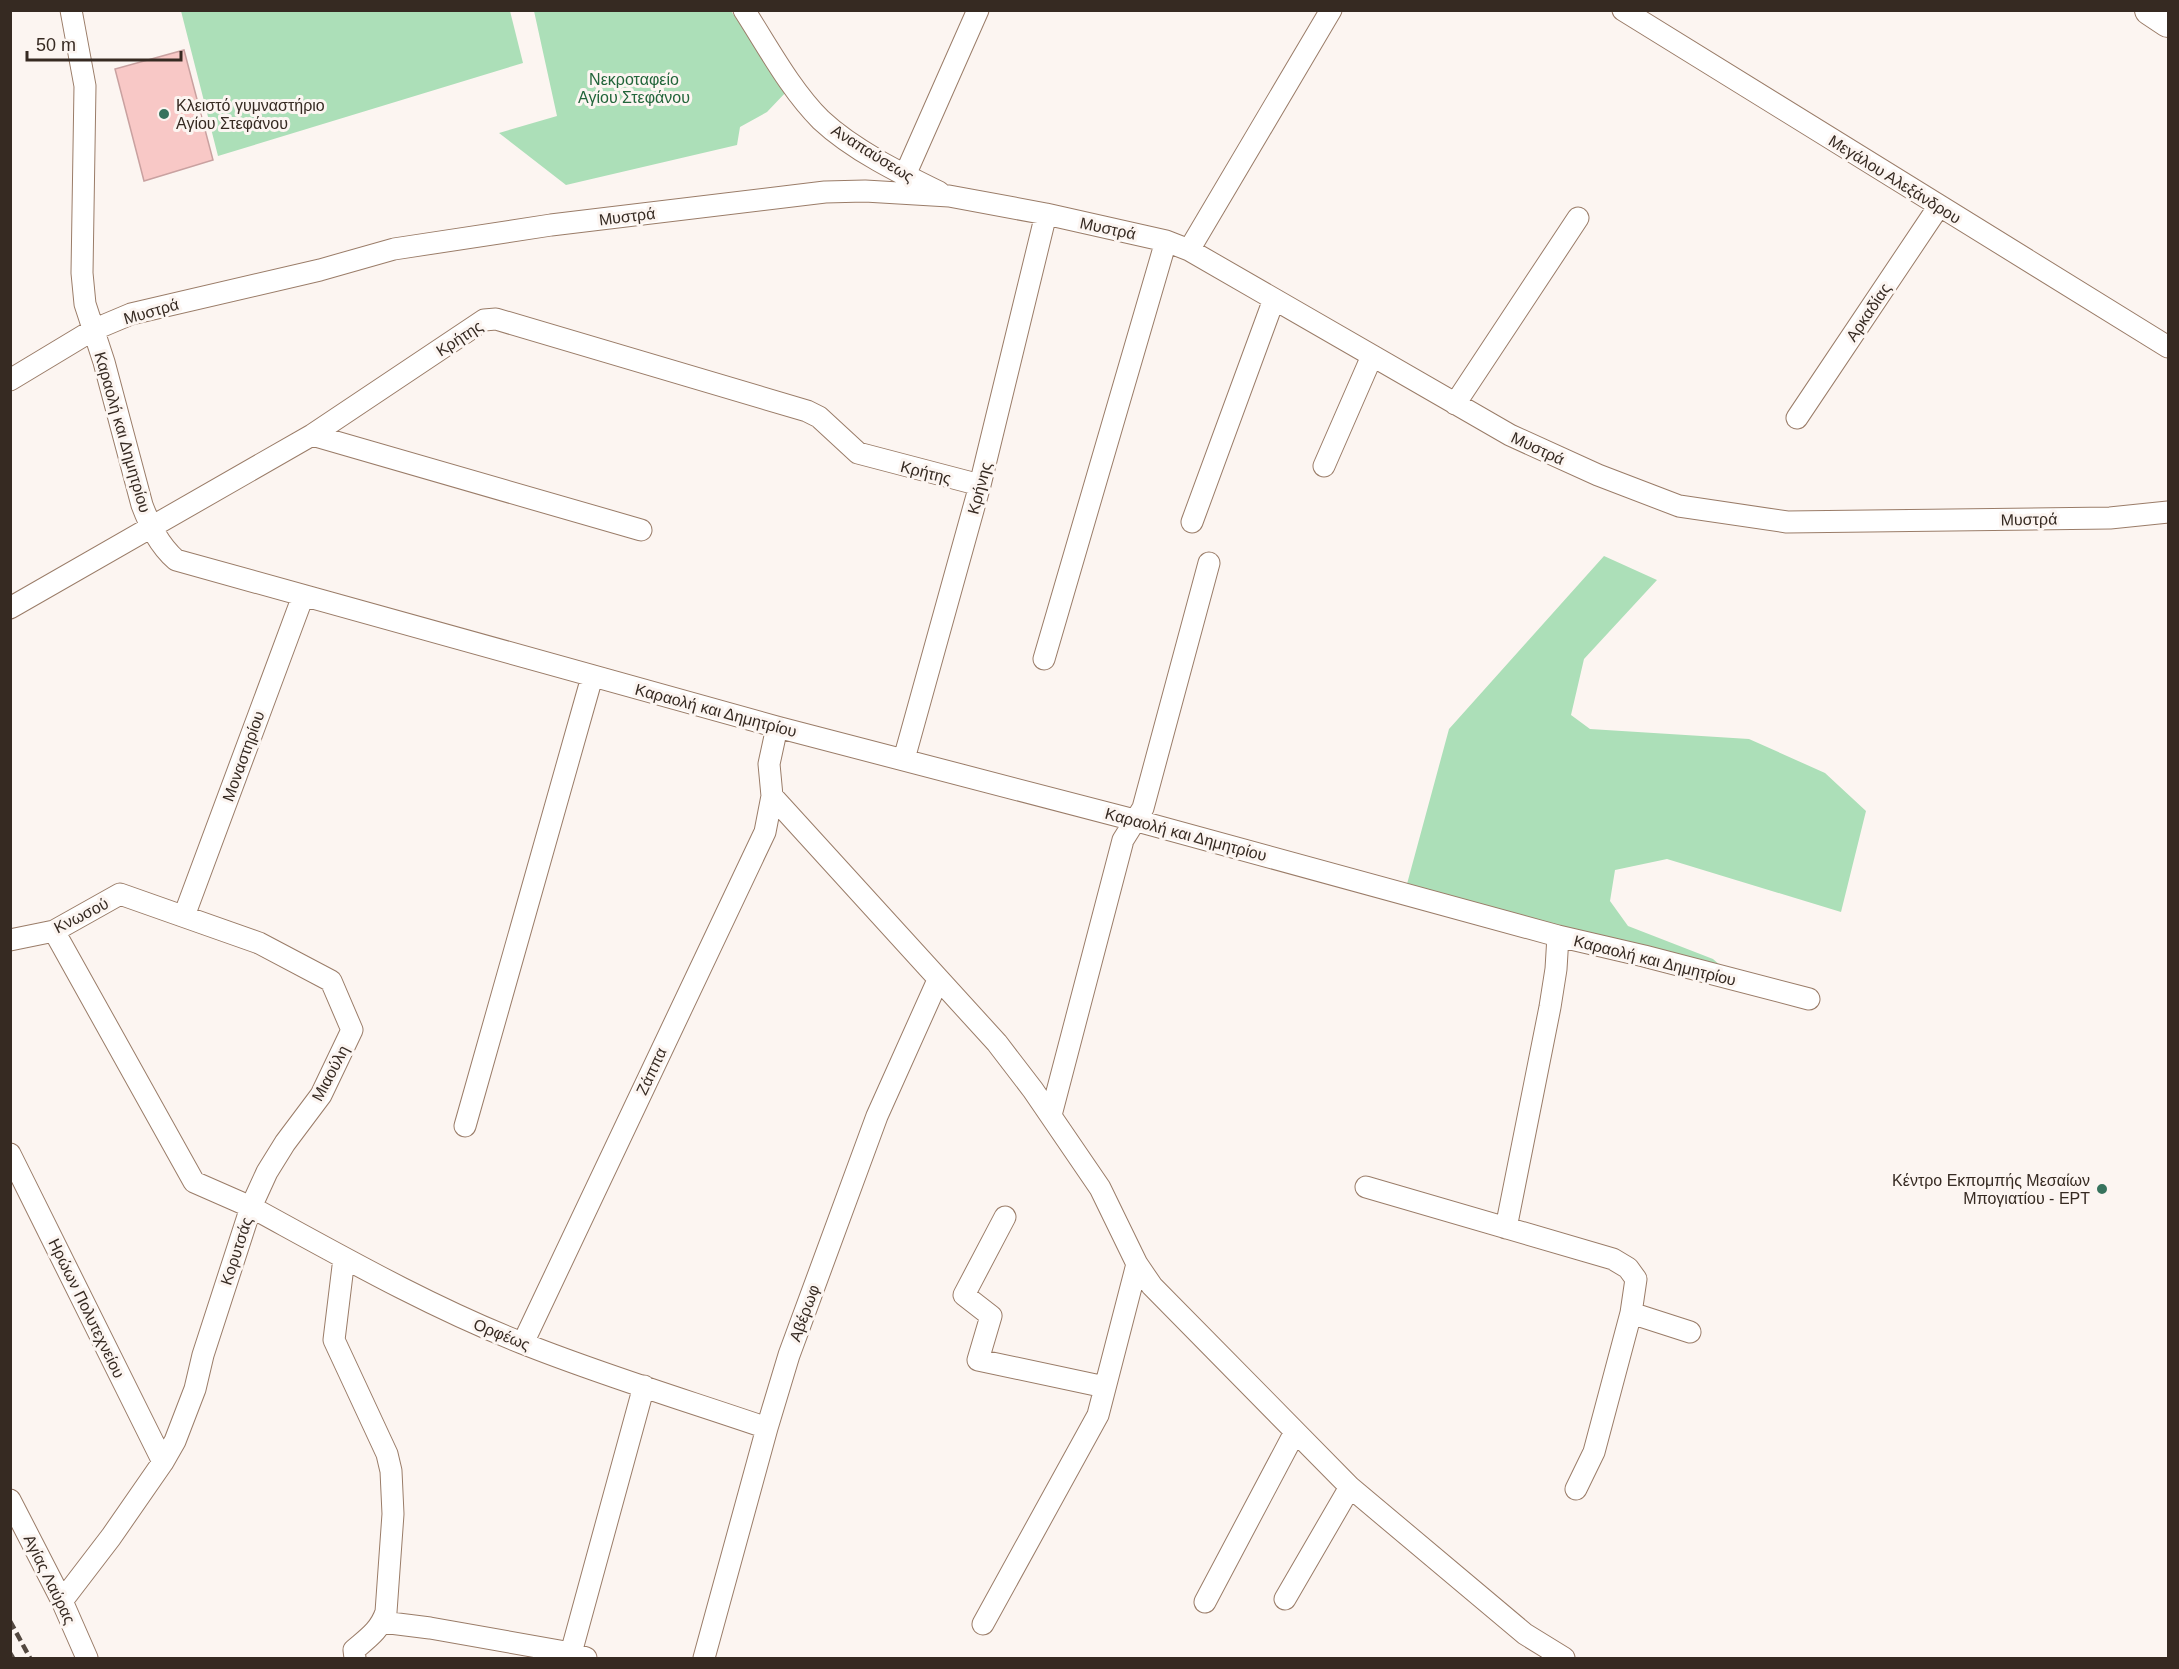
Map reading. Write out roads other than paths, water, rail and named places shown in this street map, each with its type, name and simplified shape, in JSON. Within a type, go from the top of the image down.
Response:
[{"type":"main road","points":[[2150,10],[2169,22]]},
{"type":"street","name":"Καραολή και Δημητρίου","points":[[71,10],[86,86],[82,273],[85,304],[142,505],[150,527],[166,551],[176,560],[777,727],[1134,820],[1558,936],[1809,999]]},
{"type":"street","name":"Αναπαύσεως","points":[[744,10],[799,93],[820,119],[835,132],[905,175],[949,196]]},
{"type":"street","points":[[905,175],[978,10]]},
{"type":"street","points":[[1188,250],[1331,10]]},
{"type":"street","name":"Μεγάλου Αλεξάνδρου","points":[[1623,10],[2169,347]]},
{"type":"street","name":"Μυστρά","points":[[10,380],[93,330],[131,314],[320,270],[394,249],[562,224],[825,192],[866,191],[949,196],[1046,214],[1166,241],[1188,250],[1509,435],[1549,454],[1679,506],[1786,522],[2110,518],[2169,512]]},
{"type":"street","name":"Αρκαδίας","points":[[1797,418],[1938,206]]},
{"type":"street","name":"Κρήνης","points":[[904,759],[980,485],[1046,214]]},
{"type":"street","points":[[1455,404],[1578,218]]},
{"type":"street","points":[[1044,659],[1166,241]]},
{"type":"street","points":[[1192,522],[1274,299]]},
{"type":"street","name":"Κρήτης","points":[[10,608],[312,435],[484,320],[496,319],[807,411],[819,417],[858,453],[980,485]]},
{"type":"street","points":[[1324,466],[1372,356]]},
{"type":"street","points":[[312,435],[641,530]]},
{"type":"street","points":[[1051,1115],[1123,840],[1143,808],[1209,563]]},
{"type":"street","name":"Μοναστηρίου","points":[[184,916],[303,596]]},
{"type":"street","points":[[465,1126],[592,677]]},
{"type":"street","name":"Ζάππα","points":[[523,1343],[765,832],[772,796],[769,764],[777,727]]},
{"type":"street","points":[[772,796],[997,1043],[1051,1115],[1100,1188],[1137,1264],[1152,1286],[1350,1487],[1525,1634],[1564,1659]]},
{"type":"street","name":"Κνωσού","points":[[10,940],[54,931],[120,894],[184,916]]},
{"type":"street","name":"Μιαούλη","points":[[184,916],[259,943],[331,981],[352,1030],[321,1095],[285,1143],[267,1172],[251,1207]]},
{"type":"street","name":"Κορυτσάς","points":[[54,931],[194,1182],[251,1207],[203,1355],[195,1389],[175,1441],[111,1537],[62,1601]]},
{"type":"street","points":[[1506,1228],[1550,1007],[1558,936]]},
{"type":"street","name":"Αβέρωφ","points":[[704,1659],[766,1428],[789,1355],[878,1116],[938,980]]},
{"type":"street","name":"Ηρώων Πολυτεχνείου","points":[[10,1154],[163,1462]]},
{"type":"street","points":[[1366,1187],[1613,1259],[1628,1268],[1636,1279],[1631,1313],[1594,1452],[1576,1489]]},
{"type":"street","name":"Ορφέως","points":[[251,1207],[344,1258],[459,1316],[523,1343],[766,1428]]},
{"type":"street","points":[[1005,1217],[964,1295],[991,1316],[978,1360],[1105,1387]]},
{"type":"street","points":[[344,1258],[334,1340],[387,1454],[391,1471],[392,1525],[388,1591],[382,1623],[350,1656]]},
{"type":"street","points":[[983,1624],[1098,1415],[1137,1264]]},
{"type":"street","points":[[1631,1313],[1690,1332]]},
{"type":"street","points":[[382,1623],[430,1628],[516,1651],[579,1656],[644,1386]]},
{"type":"street","points":[[1205,1602],[1295,1432]]},
{"type":"street","points":[[1285,1599],[1350,1487]]},
{"type":"street","name":"Αγίας Λαύρας","points":[[10,1500],[62,1601],[87,1659]]},
{"type":"railway","points":[[10,1621],[30,1658]]},
{"type":"railway","points":[[10,1653],[13,1658]]},
{"type":"place","name":"Κλειστό γυμναστήριο Αγίου Στεφάνου","points":[[164,114]]},
{"type":"place","name":"Κέντρο Εκπομπής Μεσαίων Μπογιατίου - ΕΡΤ","points":[[2102,1189]]},
{"type":"park label","name":"Νεκροταφείο Αγίου Στεφάνου","points":[[634,88]]}]
